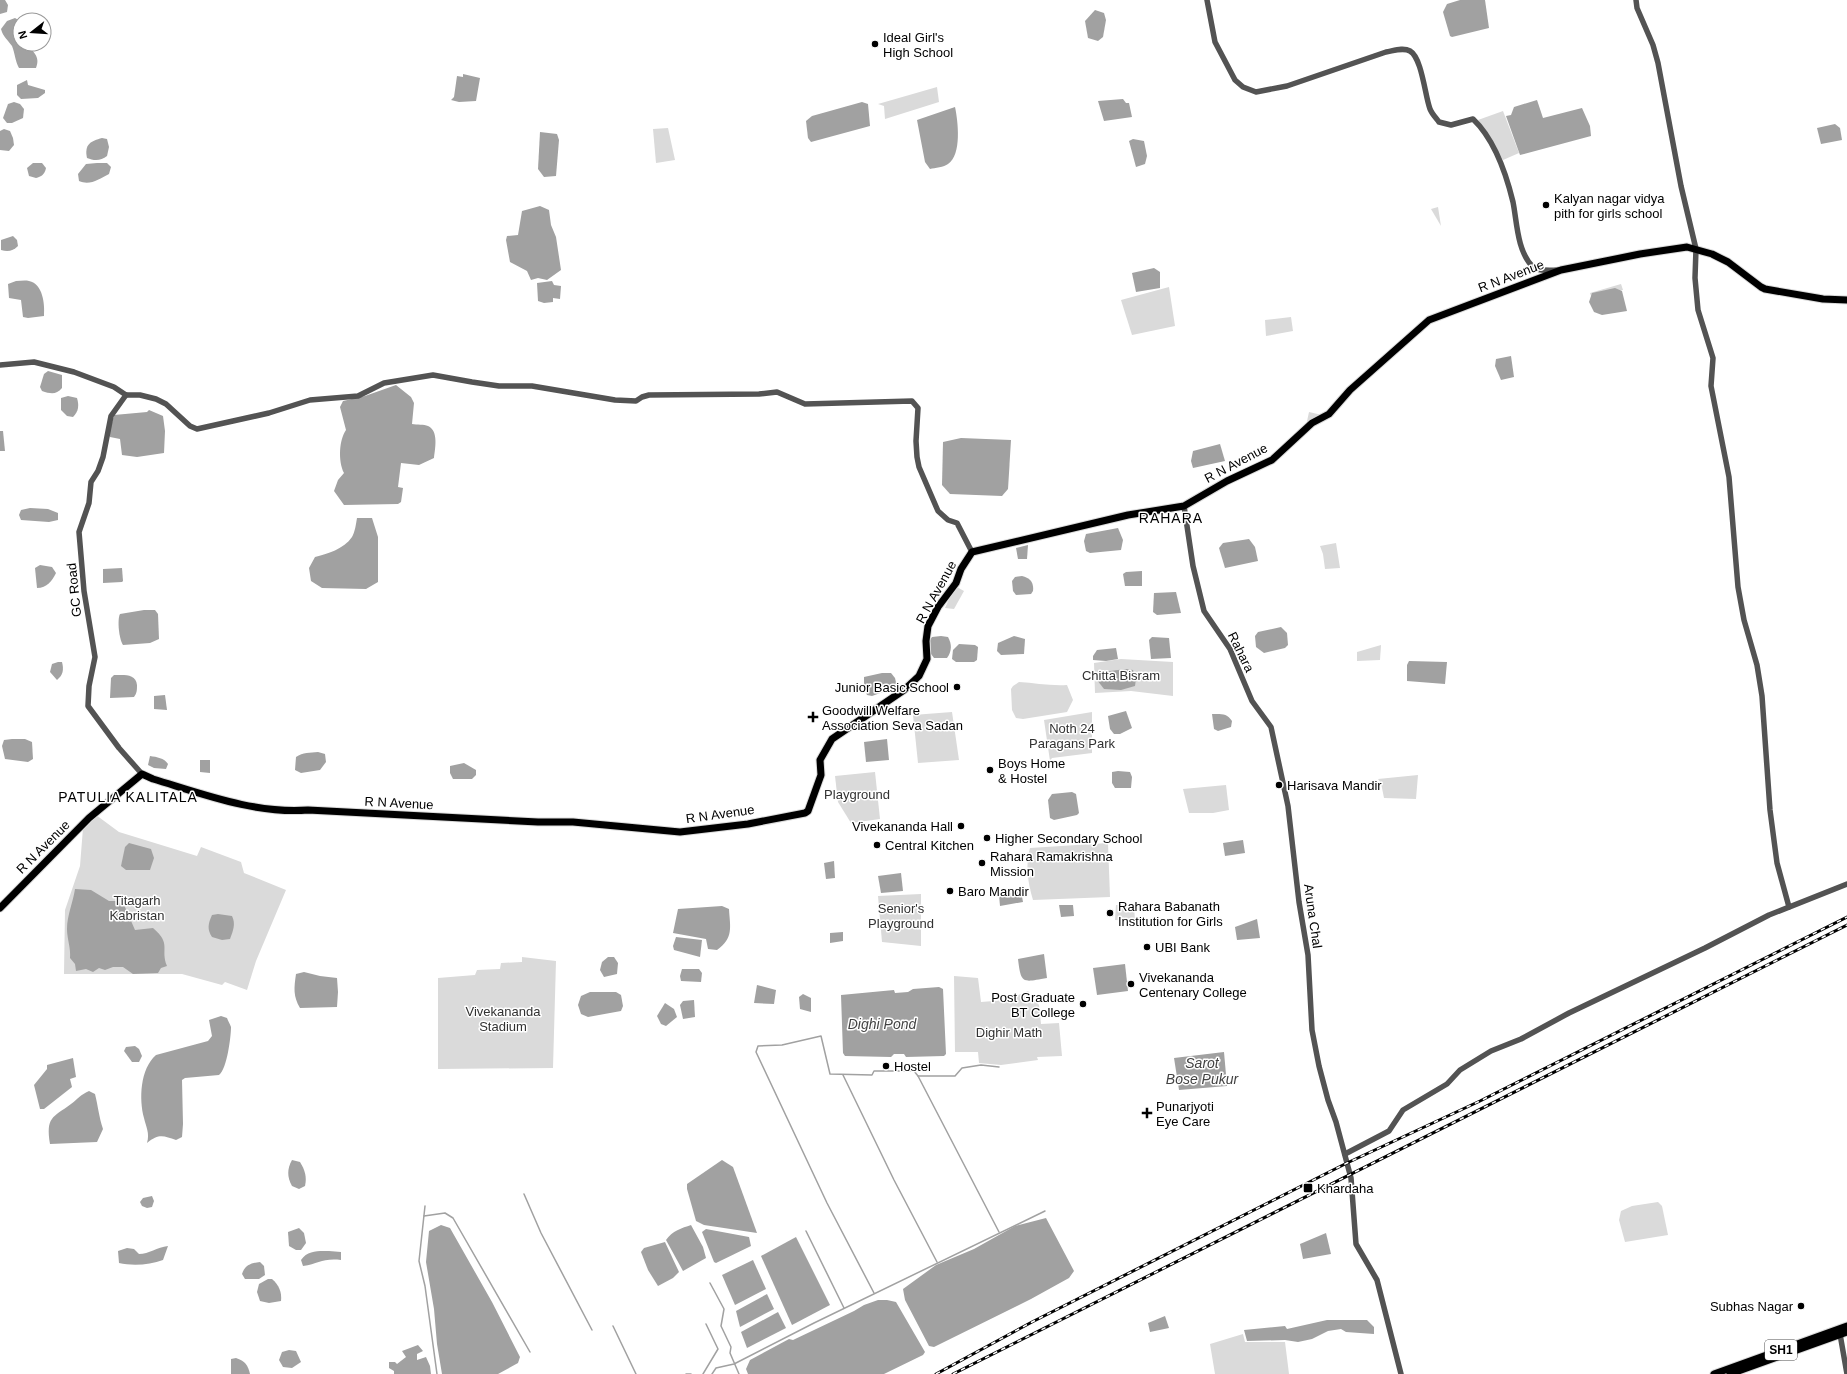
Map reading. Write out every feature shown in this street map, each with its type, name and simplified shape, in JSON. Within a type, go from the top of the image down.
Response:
[{"type":"main road","name":"R N Avenue","points":[[0,908],[89,818],[142,774],[153,779],[235,803],[265,809],[294,811],[308,810],[538,822],[574,822],[680,832],[748,824],[805,813],[811,805],[821,775],[820,760],[832,739],[904,690],[919,676],[927,659],[926,641],[928,626],[938,607],[956,583],[961,569],[972,552],[1128,515],[1184,506],[1227,480],[1272,460],[1312,423],[1329,414],[1350,390],[1429,320],[1561,270],[1640,254],[1687,247],[1696,249],[1728,262],[1761,287],[1766,289],[1823,299],[1847,300]]},
{"type":"main road","name":"SH1","points":[[1714,1374],[1847,1326]]},
{"type":"main road","name":"SH1","points":[[1730,1374],[1843,1333]]},
{"type":"street","points":[[1207,0],[1215,42],[1235,80],[1242,87],[1256,92],[1287,86],[1386,52],[1401,49],[1410,51],[1415,56],[1419,66],[1430,111],[1439,122],[1451,125],[1473,119],[1480,126],[1501,161],[1513,203],[1515,218],[1524,254],[1533,267],[1541,270],[1561,270]]},
{"type":"street","points":[[1636,0],[1637,8],[1653,45],[1658,63],[1681,186],[1696,249],[1695,278],[1698,310],[1713,358],[1712,391],[1724,445],[1738,586],[1744,620],[1757,665],[1762,696],[1770,810],[1777,862],[1789,907]]},
{"type":"street","points":[[0,365],[34,362],[74,372],[114,387],[126,395],[140,395],[161,402],[190,426],[197,429],[269,413],[310,400],[358,396],[384,383],[433,375],[493,385],[532,386],[615,400],[636,401],[642,397],[649,396],[760,394],[777,392],[805,404],[912,401],[918,408],[917,457],[933,502],[938,511],[948,520],[957,523],[972,552]]},
{"type":"street","name":"GC Road","points":[[126,395],[111,416],[103,457],[98,471],[91,482],[89,503],[79,532],[84,591],[95,657],[89,686],[88,706],[119,748],[142,774]]},
{"type":"street","name":"Rahara","points":[[1184,506],[1193,566],[1204,611],[1230,649],[1252,701],[1271,727],[1288,806]]},
{"type":"street","name":"Aruna Chal","points":[[1288,806],[1308,955],[1312,1030],[1324,1088],[1336,1122],[1351,1178],[1356,1244],[1377,1280],[1401,1374]]},
{"type":"street","points":[[1345,1154],[1389,1131],[1403,1110],[1447,1084],[1460,1070],[1491,1051],[1521,1039],[1569,1013],[1789,907],[1847,884]]},
{"type":"street","points":[[1843,1333],[1847,1374]]},
{"type":"green space","points":[[937,87],[939,102],[885,119],[884,106],[878,104]]},
{"type":"green space","points":[[1503,111],[1519,153],[1503,160],[1478,120]]},
{"type":"green space","points":[[668,128],[675,160],[656,163],[653,129]]},
{"type":"green space","points":[[1438,207],[1441,226],[1431,209]]},
{"type":"green space","points":[[1621,284],[1623,290],[1591,296],[1590,293]]},
{"type":"green space","points":[[1169,287],[1175,326],[1132,335],[1121,300]]},
{"type":"green space","points":[[1291,317],[1293,331],[1266,336],[1265,320]]},
{"type":"green space","points":[[1309,412],[1322,415],[1306,426]]},
{"type":"green space","points":[[1336,543],[1340,568],[1325,569],[1323,554],[1320,546]]},
{"type":"green space","points":[[955,586],[964,591],[954,609],[945,608]]},
{"type":"green space","points":[[1381,645],[1380,660],[1357,661],[1357,652]]},
{"type":"green space","name":"Chitta Bisram","points":[[1121,659],[1173,662],[1173,696],[1131,691],[1095,693],[1094,663]]},
{"type":"green space","points":[[1019,682],[1067,685],[1073,700],[1067,712],[1023,719],[1016,718],[1012,710],[1011,689]]},
{"type":"green space","points":[[952,712],[959,760],[918,763],[913,715]]},
{"type":"green space","name":"Noth 24 Paragans Park","points":[[1092,712],[1092,753],[1052,758],[1050,761],[1044,720]]},
{"type":"green space","name":"Playground","points":[[875,772],[880,819],[851,823],[838,802],[835,776]]},
{"type":"green space","points":[[1418,775],[1416,799],[1384,798],[1381,783],[1378,779]]},
{"type":"green space","points":[[1226,785],[1229,810],[1213,813],[1189,813],[1183,789]]},
{"type":"green space","name":"Titagarh Kabristan","points":[[96,815],[119,832],[197,856],[201,847],[241,862],[244,873],[286,890],[256,961],[247,990],[225,982],[222,985],[182,974],[64,974],[65,910],[80,866],[83,828]]},
{"type":"green space","points":[[1108,843],[1110,897],[1033,900],[1028,874],[1028,854],[1030,848]]},
{"type":"green space","name":"Senior's Playground","points":[[921,894],[921,946],[882,942],[878,896]]},
{"type":"green space","points":[[1116,905],[1134,905],[1135,921],[1115,920]]},
{"type":"green space","name":"Vivekananda Stadium","points":[[522,957],[556,961],[553,1068],[438,1069],[438,978],[475,975],[477,970],[500,969],[501,963],[522,962]]},
{"type":"green space","name":"Dighir Math","points":[[954,976],[978,978],[981,1002],[1006,1000],[1028,991],[1039,1005],[1041,1024],[1059,1023],[1062,1056],[1037,1057],[1038,1060],[1001,1065],[979,1063],[978,1052],[955,1052]]},
{"type":"green space","points":[[1658,1202],[1662,1206],[1668,1235],[1625,1242],[1619,1220],[1621,1211],[1632,1206]]},
{"type":"green space","points":[[1243,1334],[1245,1342],[1285,1342],[1289,1374],[1215,1374],[1210,1344]]},
{"type":"water","points":[[0,0],[5,0],[8,5],[7,12],[0,14]]},
{"type":"water","points":[[1460,0],[1485,0],[1489,28],[1452,37],[1450,36],[1443,12],[1447,4]]},
{"type":"water","points":[[1095,10],[1104,13],[1106,20],[1103,37],[1098,41],[1088,38],[1085,21]]},
{"type":"water","points":[[12,19],[12,46],[4,36],[1,29],[7,21]]},
{"type":"water","points":[[14,52],[34,52],[37,57],[36,68],[19,68]]},
{"type":"water","points":[[463,74],[480,78],[476,101],[459,102],[451,100],[454,97],[457,76],[463,77]]},
{"type":"water","points":[[27,80],[28,85],[45,90],[45,93],[38,98],[21,99],[17,95],[17,85]]},
{"type":"water","points":[[1123,99],[1126,103],[1129,103],[1132,117],[1104,121],[1098,101]]},
{"type":"water","points":[[1537,100],[1543,118],[1582,108],[1590,126],[1591,136],[1520,155],[1506,116],[1511,115],[1514,107]]},
{"type":"water","points":[[14,102],[20,104],[24,109],[23,118],[12,123],[7,123],[3,118],[8,104]]},
{"type":"water","points":[[862,102],[868,104],[870,126],[811,142],[808,138],[806,121],[812,116]]},
{"type":"water","points":[[955,107],[958,137],[955,153],[952,160],[948,164],[942,167],[930,169],[925,162],[917,120]]},
{"type":"water","points":[[1835,124],[1840,128],[1842,140],[1821,144],[1817,128]]},
{"type":"water","points":[[4,129],[10,131],[13,138],[14,145],[9,151],[0,150],[0,131]]},
{"type":"water","points":[[540,132],[557,134],[559,140],[556,176],[544,177],[538,169]]},
{"type":"water","points":[[102,138],[107,139],[109,147],[107,156],[97,160],[87,158],[86,153],[89,144]]},
{"type":"water","points":[[1133,139],[1144,141],[1147,156],[1145,164],[1136,167],[1129,141]]},
{"type":"water","points":[[33,163],[42,163],[46,168],[44,174],[40,177],[36,178],[29,176],[27,168]]},
{"type":"water","points":[[107,163],[111,167],[109,174],[98,180],[87,183],[79,181],[78,174],[86,164]]},
{"type":"water","points":[[540,206],[549,210],[551,225],[556,237],[561,270],[547,280],[538,278],[531,280],[527,271],[510,262],[506,240],[507,236],[518,235],[522,211]]},
{"type":"water","points":[[13,236],[17,240],[18,246],[10,251],[1,250],[1,240]]},
{"type":"water","points":[[1154,268],[1160,272],[1160,288],[1136,292],[1132,273]]},
{"type":"water","points":[[16,281],[29,281],[37,286],[42,295],[44,316],[28,318],[23,317],[21,300],[9,298],[8,284]]},
{"type":"water","points":[[552,281],[554,285],[561,286],[560,299],[553,298],[553,302],[544,303],[538,301],[537,283]]},
{"type":"water","points":[[1615,288],[1622,291],[1627,311],[1602,315],[1594,312],[1589,302],[1592,293]]},
{"type":"water","points":[[1511,356],[1514,377],[1501,380],[1495,366],[1496,359]]},
{"type":"water","points":[[48,371],[62,375],[62,388],[55,393],[42,391],[40,387],[44,374]]},
{"type":"water","points":[[396,385],[411,397],[414,403],[412,424],[426,425],[434,432],[436,440],[434,458],[419,465],[401,463],[398,487],[403,488],[401,502],[398,504],[344,505],[334,491],[338,480],[344,473],[340,451],[342,439],[346,430],[340,407],[343,401],[365,396]]},
{"type":"water","points":[[68,396],[77,398],[78,401],[77,410],[73,417],[67,416],[61,410],[61,398]]},
{"type":"water","points":[[149,410],[163,416],[165,431],[164,453],[137,457],[122,455],[120,439],[110,437],[109,434],[114,415],[147,412]]},
{"type":"water","points":[[0,431],[3,431],[5,451],[0,451]]},
{"type":"water","points":[[961,438],[1011,440],[1008,489],[1002,496],[950,494],[942,485],[943,442]]},
{"type":"water","points":[[1220,444],[1225,461],[1193,468],[1191,461],[1193,451]]},
{"type":"water","points":[[30,508],[48,509],[58,513],[58,520],[49,522],[21,520],[19,515],[21,510]]},
{"type":"water","points":[[357,518],[372,518],[378,537],[378,582],[366,589],[322,588],[311,581],[309,568],[315,557],[335,550],[345,545],[349,541],[354,533]]},
{"type":"water","points":[[1118,528],[1123,540],[1121,550],[1090,553],[1086,551],[1084,541],[1086,534]]},
{"type":"water","points":[[1249,539],[1255,547],[1258,561],[1225,568],[1219,548],[1223,543]]},
{"type":"water","points":[[1028,545],[1027,559],[1018,559],[1016,548]]},
{"type":"water","points":[[40,565],[52,567],[56,573],[49,584],[41,588],[37,588],[35,568]]},
{"type":"water","points":[[122,568],[122,582],[103,583],[103,569]]},
{"type":"water","points":[[1142,571],[1142,586],[1125,586],[1123,574],[1126,572]]},
{"type":"water","points":[[1022,576],[1029,579],[1032,583],[1033,591],[1031,594],[1016,595],[1013,591],[1012,581],[1015,577]]},
{"type":"water","points":[[1176,592],[1181,613],[1157,615],[1153,612],[1154,593]]},
{"type":"water","points":[[144,610],[155,610],[158,614],[159,639],[150,643],[123,645],[119,630],[120,614]]},
{"type":"water","points":[[1281,627],[1287,633],[1288,645],[1285,648],[1264,653],[1256,647],[1255,636],[1258,632]]},
{"type":"water","points":[[1014,636],[1025,639],[1024,654],[1001,655],[997,651],[998,643]]},
{"type":"water","points":[[932,637],[948,637],[951,650],[947,658],[934,658],[931,654],[930,640]]},
{"type":"water","points":[[1152,637],[1169,638],[1171,658],[1151,659],[1149,640]]},
{"type":"water","points":[[959,644],[975,645],[978,647],[977,660],[974,662],[956,662],[952,659],[953,650]]},
{"type":"water","points":[[1116,648],[1118,659],[1106,661],[1093,660],[1093,656],[1097,650]]},
{"type":"water","points":[[1409,661],[1447,662],[1445,684],[1407,681],[1407,665]]},
{"type":"water","points":[[62,662],[63,670],[61,676],[57,680],[50,672],[52,664]]},
{"type":"water","points":[[1126,669],[1133,670],[1136,679],[1135,686],[1121,690],[1104,689],[1097,680],[1097,675],[1102,672]]},
{"type":"water","points":[[882,673],[891,673],[895,678],[897,687],[872,696],[867,695],[864,688],[864,677]]},
{"type":"water","points":[[114,675],[125,675],[134,678],[137,687],[134,697],[110,698],[111,678]]},
{"type":"water","points":[[165,695],[167,710],[154,709],[154,696]]},
{"type":"water","points":[[1126,711],[1132,728],[1120,734],[1114,734],[1110,729],[1108,716]]},
{"type":"water","points":[[1212,714],[1224,714],[1232,721],[1231,727],[1218,731],[1214,729]]},
{"type":"water","points":[[25,739],[32,742],[33,759],[28,762],[5,759],[2,746],[4,740]]},
{"type":"water","points":[[887,739],[889,760],[866,762],[864,742]]},
{"type":"water","points":[[318,752],[325,754],[326,762],[320,770],[301,773],[295,770],[296,757],[304,753]]},
{"type":"water","points":[[150,756],[158,757],[164,760],[168,764],[166,769],[154,768],[148,765]]},
{"type":"water","points":[[200,760],[210,760],[210,773],[200,772]]},
{"type":"water","points":[[464,763],[476,770],[476,775],[472,779],[453,779],[450,773],[450,766]]},
{"type":"water","points":[[1112,772],[1130,772],[1132,777],[1131,788],[1115,788],[1112,783]]},
{"type":"water","points":[[1072,792],[1076,794],[1079,813],[1077,815],[1054,820],[1050,818],[1048,800],[1052,794]]},
{"type":"water","points":[[1243,840],[1245,853],[1225,856],[1223,843]]},
{"type":"water","points":[[129,843],[151,849],[154,858],[150,870],[126,870],[121,866],[125,847]]},
{"type":"water","points":[[834,861],[835,878],[826,879],[824,863]]},
{"type":"water","points":[[901,873],[903,891],[881,893],[878,876]]},
{"type":"water","points":[[75,889],[91,890],[109,901],[117,901],[125,907],[135,930],[153,928],[162,938],[164,943],[165,960],[167,966],[161,968],[158,973],[133,974],[123,967],[113,967],[105,970],[99,968],[93,972],[86,969],[76,971],[75,964],[70,958],[67,929]]},
{"type":"water","points":[[1021,891],[1023,902],[1000,906],[999,895]]},
{"type":"water","points":[[1059,905],[1073,905],[1074,916],[1061,917]]},
{"type":"water","points":[[722,906],[729,909],[730,932],[726,941],[717,950],[708,949],[706,939],[673,933],[678,909]]},
{"type":"water","points":[[218,914],[232,916],[234,925],[230,939],[222,940],[212,937],[210,934],[209,924],[212,915]]},
{"type":"water","points":[[1257,919],[1260,938],[1237,940],[1235,927]]},
{"type":"water","points":[[843,932],[843,941],[830,943],[830,933]]},
{"type":"water","points":[[676,937],[702,940],[700,957],[674,950],[673,946]]},
{"type":"water","points":[[1044,954],[1047,978],[1028,981],[1025,980],[1020,974],[1018,959]]},
{"type":"water","points":[[608,957],[614,957],[618,963],[617,974],[604,977],[600,970],[602,962]]},
{"type":"water","points":[[1125,964],[1128,991],[1097,995],[1093,968]]},
{"type":"water","points":[[682,969],[699,969],[702,973],[701,982],[681,981],[680,976]]},
{"type":"water","points":[[304,972],[337,978],[337,1007],[300,1008],[295,996],[296,974]]},
{"type":"water","points":[[757,985],[776,990],[774,1004],[754,1003]]},
{"type":"water","name":"Dighi Pond","points":[[939,987],[943,989],[946,1054],[944,1056],[906,1057],[904,1054],[894,1054],[891,1057],[845,1056],[843,1053],[841,995],[894,990],[895,993],[908,992],[913,989]]},
{"type":"water","points":[[590,992],[616,992],[621,995],[623,1006],[621,1011],[588,1017],[581,1014],[578,1005],[581,996]]},
{"type":"water","points":[[803,994],[811,998],[811,1012],[800,1009],[799,997]]},
{"type":"water","points":[[694,1000],[695,1017],[683,1019],[680,1005],[683,1001]]},
{"type":"water","points":[[665,1003],[674,1009],[677,1017],[666,1026],[661,1024],[657,1016]]},
{"type":"water","points":[[221,1016],[227,1018],[231,1027],[228,1052],[222,1072],[219,1075],[185,1078],[182,1080],[182,1137],[176,1140],[162,1136],[147,1143],[148,1133],[142,1110],[141,1093],[144,1076],[151,1061],[156,1055],[208,1041],[212,1036],[209,1020]]},
{"type":"water","points":[[135,1046],[139,1049],[142,1056],[139,1062],[132,1062],[124,1051],[126,1047]]},
{"type":"water","name":"Sarot Bose Pukur","points":[[1224,1052],[1227,1086],[1179,1090],[1174,1058]]},
{"type":"water","points":[[73,1058],[76,1077],[70,1079],[72,1087],[44,1109],[40,1109],[34,1085],[47,1069],[47,1065]]},
{"type":"water","points":[[89,1091],[95,1094],[103,1129],[97,1142],[50,1144],[49,1128],[52,1119],[81,1095]]},
{"type":"water","points":[[292,1160],[300,1162],[305,1174],[305,1186],[299,1189],[292,1186],[289,1179],[288,1170]]},
{"type":"water","points":[[722,1160],[733,1167],[757,1233],[704,1225],[696,1221],[687,1184]]},
{"type":"water","points":[[152,1196],[154,1201],[152,1207],[147,1208],[142,1206],[140,1202],[143,1198]]},
{"type":"water","points":[[1046,1218],[1074,1271],[1069,1278],[1031,1299],[934,1347],[929,1346],[905,1300],[903,1289],[936,1265],[974,1249],[1015,1226]]},
{"type":"water","points":[[441,1225],[450,1228],[492,1302],[520,1357],[518,1363],[498,1374],[442,1374],[437,1344],[434,1309],[426,1262],[429,1231]]},
{"type":"water","points":[[691,1225],[703,1247],[706,1258],[683,1271],[666,1240],[674,1232]]},
{"type":"water","points":[[299,1228],[304,1233],[306,1243],[301,1250],[296,1250],[289,1246],[288,1232]]},
{"type":"water","points":[[706,1229],[749,1237],[751,1246],[716,1263],[714,1262],[702,1232]]},
{"type":"water","points":[[1326,1233],[1331,1254],[1303,1259],[1300,1244]]},
{"type":"water","points":[[796,1237],[830,1305],[792,1325],[761,1256]]},
{"type":"water","points":[[665,1242],[679,1272],[673,1278],[658,1286],[648,1270],[641,1252],[644,1248]]},
{"type":"water","points":[[168,1246],[163,1260],[141,1264],[119,1263],[118,1251],[127,1248],[134,1249],[139,1254],[143,1254]]},
{"type":"water","points":[[329,1251],[341,1252],[341,1260],[325,1260],[303,1266],[301,1260],[307,1254]]},
{"type":"water","points":[[753,1260],[766,1289],[735,1305],[722,1275]]},
{"type":"water","points":[[260,1262],[264,1266],[265,1275],[259,1279],[245,1279],[242,1274],[245,1268],[251,1264]]},
{"type":"water","points":[[268,1279],[272,1279],[278,1286],[281,1301],[269,1303],[260,1301],[257,1292],[259,1284]]},
{"type":"water","points":[[767,1294],[774,1309],[740,1327],[736,1311]]},
{"type":"water","points":[[878,1300],[896,1302],[925,1352],[923,1355],[884,1374],[748,1374],[746,1369],[750,1360],[789,1339],[793,1340],[864,1305]]},
{"type":"water","points":[[778,1312],[786,1328],[747,1348],[741,1332]]},
{"type":"water","points":[[1165,1316],[1169,1328],[1150,1332],[1148,1323]]},
{"type":"water","points":[[1327,1320],[1367,1320],[1374,1327],[1374,1334],[1346,1332],[1341,1329],[1328,1331],[1312,1339],[1298,1342],[1285,1340],[1247,1341],[1244,1330],[1285,1326],[1287,1329]]},
{"type":"water","points":[[418,1345],[423,1351],[417,1354],[417,1360],[426,1357],[430,1366],[431,1374],[394,1374],[394,1371],[389,1368],[389,1362],[395,1362],[397,1364],[406,1357],[402,1351]]},
{"type":"water","points":[[289,1350],[296,1351],[301,1362],[292,1368],[283,1367],[279,1360],[282,1352]]},
{"type":"water","points":[[236,1358],[242,1360],[246,1364],[250,1374],[231,1374],[231,1359]]},
{"type":"waterway","points":[[874,1293],[827,1203],[756,1052],[758,1046],[782,1045],[821,1036],[830,1074],[872,1075],[874,1071],[914,1071],[918,1076],[955,1076],[962,1068],[981,1065],[999,1067]]},
{"type":"waterway","points":[[843,1075],[894,1180],[937,1262]]},
{"type":"waterway","points":[[918,1076],[999,1232]]},
{"type":"waterway","points":[[524,1194],[541,1233],[592,1330]]},
{"type":"waterway","points":[[425,1206],[419,1261],[425,1286],[437,1374]]},
{"type":"waterway","points":[[712,1374],[716,1368],[734,1364],[814,1323],[1045,1211]]},
{"type":"waterway","points":[[424,1216],[445,1213],[453,1218],[530,1352]]},
{"type":"waterway","points":[[806,1231],[844,1308]]},
{"type":"waterway","points":[[710,1283],[724,1309],[721,1326],[731,1347],[730,1353],[739,1374]]},
{"type":"waterway","points":[[703,1374],[718,1349],[706,1324]]},
{"type":"waterway","points":[[613,1326],[636,1374]]},
{"type":"waterway","points":[[686,1374],[691,1374]]},
{"type":"railway","points":[[936,1374],[1032,1322],[1347,1163],[1480,1101],[1847,917]]},
{"type":"railway","points":[[953,1374],[1847,925]]},
{"type":"place","name":"Ideal Girl's High School","points":[[875,44]]},
{"type":"place","name":"Kalyan nagar vidya pith for girls school","points":[[1546,205]]},
{"type":"place","name":"Junior Basic School","points":[[957,687]]},
{"type":"place","name":"Goodwill Welfare Association Seva Sadan","points":[[813,717]]},
{"type":"place","name":"Boys Home & Hostel","points":[[990,770]]},
{"type":"place","name":"Harisava Mandir","points":[[1279,785]]},
{"type":"place","name":"Vivekananda Hall","points":[[961,826]]},
{"type":"place","name":"Higher Secondary School","points":[[987,838]]},
{"type":"place","name":"Central Kitchen","points":[[877,845]]},
{"type":"place","name":"Rahara Ramakrishna Mission","points":[[982,863]]},
{"type":"place","name":"Baro Mandir","points":[[950,891]]},
{"type":"place","name":"Rahara Babanath Institution for Girls","points":[[1110,913]]},
{"type":"place","name":"UBI Bank","points":[[1147,947]]},
{"type":"place","name":"Vivekananda Centenary College","points":[[1131,984]]},
{"type":"place","name":"Post Graduate BT College","points":[[1083,1004]]},
{"type":"place","name":"Hostel","points":[[886,1066]]},
{"type":"place","name":"Punarjyoti Eye Care","points":[[1147,1113]]},
{"type":"place","name":"Khardaha","points":[[1308,1188]]},
{"type":"place","name":"Subhas Nagar","points":[[1801,1306]]},
{"type":"district","name":"RAHARA","points":[[1171,518]]},
{"type":"district","name":"PATULIA KALITALA","points":[[128,797]]}]
